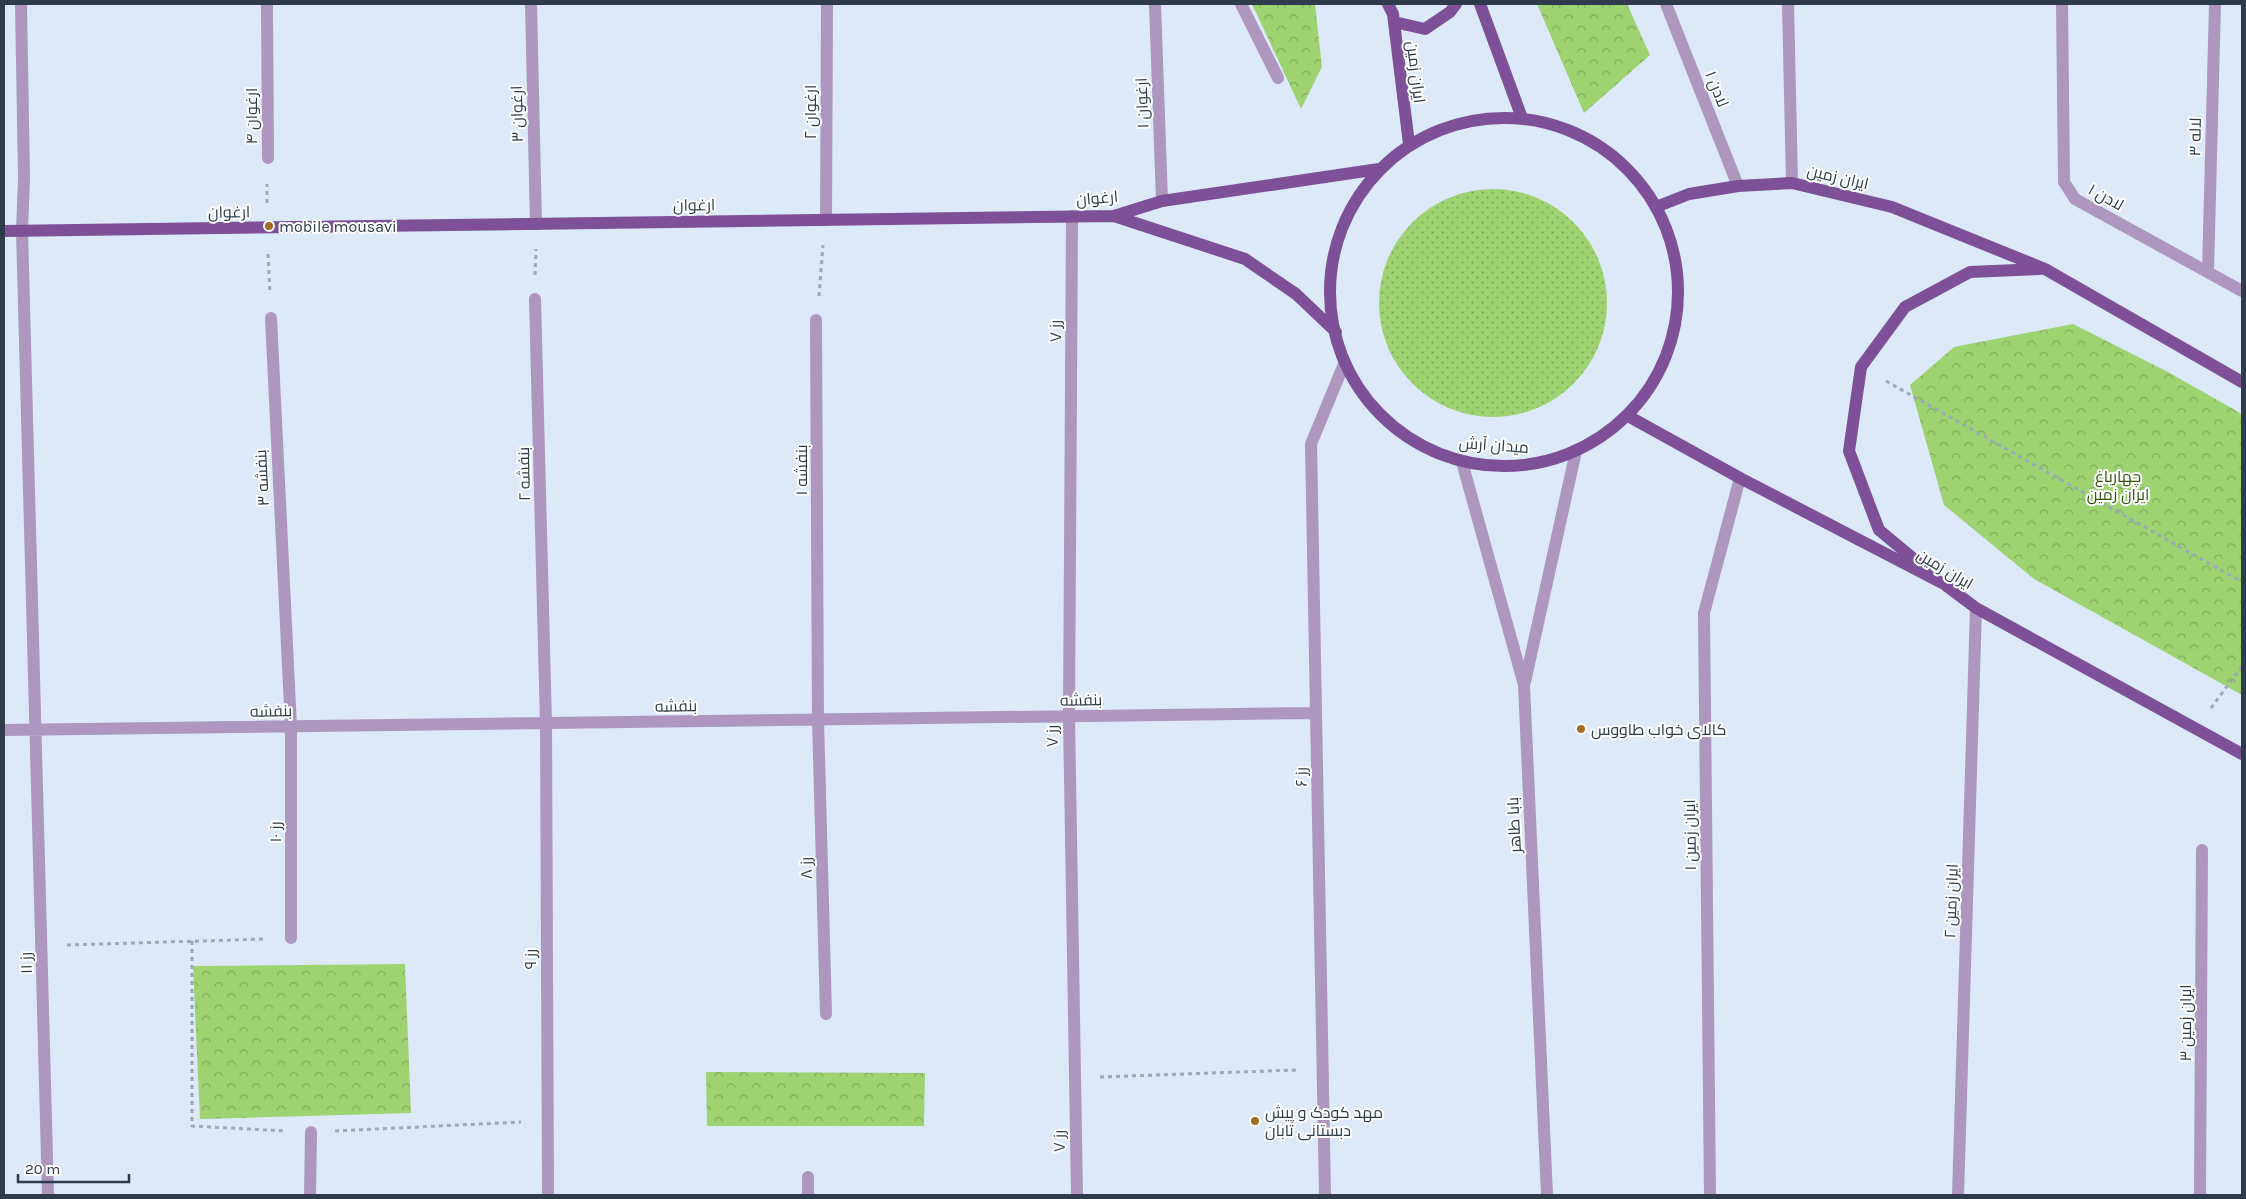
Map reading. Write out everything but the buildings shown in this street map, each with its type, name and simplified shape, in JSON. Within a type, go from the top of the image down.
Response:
[{"type":"main road","name":"ایران زمین","points":[[1388,4],[1394,22],[1409,144]]},
{"type":"main road","points":[[1394,22],[1425,29],[1450,12],[1456,4]]},
{"type":"main road","points":[[1480,4],[1522,118]]},
{"type":"main road","name":"میدان آرش","points":[[1522,118],[1563,128],[1600,146],[1632,174],[1656,207],[1673,249],[1679,294],[1673,338],[1655,381],[1628,416],[1588,447],[1540,464],[1462,462],[1445,457],[1404,436],[1369,404],[1344,364],[1330,309],[1334,251],[1356,199],[1379,169],[1409,144],[1464,121],[1522,118]]},
{"type":"main road","name":"ارغوان","points":[[4,231],[1114,216],[1162,201],[1379,169]]},
{"type":"main road","name":"ایران زمین","points":[[1656,207],[1689,194],[1738,186],[1792,184],[1892,207],[2045,269],[2242,382]]},
{"type":"main road","points":[[1114,216],[1245,259],[1296,294],[1336,333]]},
{"type":"main road","points":[[1944,584],[1879,530],[1852,460],[1849,451],[1861,367],[1905,308],[1970,272],[2045,269]]},
{"type":"main road","name":"ایران زمین","points":[[1628,416],[1740,478],[1944,584],[1976,608],[2242,754]]},
{"type":"street","points":[[21,4],[24,178],[22,230],[36,730]]},
{"type":"street","name":"ارغوان ۴","points":[[267,4],[268,158]]},
{"type":"street","name":"ارغوان ۳","points":[[530,4],[536,224]]},
{"type":"street","name":"ارغوان ۲","points":[[826,220],[827,4]]},
{"type":"street","name":"ارغوان ۱","points":[[1156,4],[1162,201]]},
{"type":"street","points":[[1241,4],[1278,78]]},
{"type":"street","name":"لادن ۱","points":[[1666,4],[1738,186]]},
{"type":"street","points":[[1788,4],[1792,184]]},
{"type":"street","name":"لادن ۱","points":[[2062,4],[2064,182],[2075,199],[2242,291]]},
{"type":"street","name":"لاله ۳","points":[[2208,271],[2214,4]]},
{"type":"street","name":"رز ۷","points":[[1072,216],[1068,717],[1076,1195]]},
{"type":"street","name":"بنفشه ۲","points":[[535,299],[546,724]]},
{"type":"street","name":"بنفشه ۳","points":[[271,318],[291,727]]},
{"type":"street","name":"بنفشه ۱","points":[[816,320],[818,720]]},
{"type":"street","name":"رز ۶","points":[[1325,1195],[1311,444],[1344,364]]},
{"type":"street","points":[[1524,685],[1576,451]]},
{"type":"street","name":"بابا طاهر","points":[[1462,462],[1524,685],[1547,1195]]},
{"type":"street","name":"ایران زمین ۱","points":[[1710,1195],[1704,613],[1740,478]]},
{"type":"street","name":"ایران زمین ۲","points":[[1958,1195],[1976,608]]},
{"type":"street","name":"بنفشه","points":[[4,730],[1316,714]]},
{"type":"street","name":"رز ۸","points":[[818,720],[826,1014]]},
{"type":"street","name":"رز ۹","points":[[546,724],[546,1121],[548,1195]]},
{"type":"street","name":"رز ۱۰","points":[[291,727],[291,938]]},
{"type":"street","name":"رز ۱۱","points":[[36,730],[48,1195]]},
{"type":"street","name":"ایران زمین ۳","points":[[2200,1195],[2202,850]]},
{"type":"street","points":[[310,1195],[311,1132]]},
{"type":"street","points":[[808,1177],[808,1195]]},
{"type":"path","name":"ارغوان ۴","points":[[267,227],[268,158]]},
{"type":"path","points":[[816,320],[826,220]]},
{"type":"path","points":[[535,299],[536,224]]},
{"type":"path","points":[[267,227],[271,318]]},
{"type":"path","points":[[1861,367],[2242,582]]},
{"type":"path","points":[[2196,728],[2242,666]]},
{"type":"path","points":[[42,946],[291,938]]},
{"type":"path","points":[[192,942],[192,1126],[311,1132],[546,1121]]},
{"type":"path","points":[[1075,1078],[1322,1069]]},
{"type":"green space","points":[[1252,4],[1315,4],[1322,67],[1301,109]]},
{"type":"green space","points":[[1537,4],[1627,4],[1650,55],[1584,113]]},
{"type":"green space","points":[[1482,189],[1504,189],[1526,194],[1547,202],[1574,222],[1594,249],[1605,281],[1607,303],[1605,325],[1594,357],[1574,384],[1547,404],[1526,412],[1504,417],[1482,417],[1460,412],[1439,404],[1412,384],[1392,357],[1384,336],[1379,314],[1379,292],[1384,270],[1392,249],[1412,222],[1439,202],[1460,194]]},
{"type":"green space","name":"چهارباغ ایران زمین","points":[[2073,324],[2168,372],[2242,414],[2242,695],[2034,579],[1944,505],[1910,385],[1954,347]]},
{"type":"green space","points":[[405,964],[411,1113],[200,1119],[193,966]]},
{"type":"green space","points":[[706,1072],[925,1073],[924,1126],[707,1126]]},
{"type":"place","name":"mobile mousavi","points":[[269,226]]},
{"type":"place","name":"کالای خواب طاووس","points":[[1581,729]]},
{"type":"place","name":"مهد کودک و پیش دبستانی تابان","points":[[1255,1121]]}]
